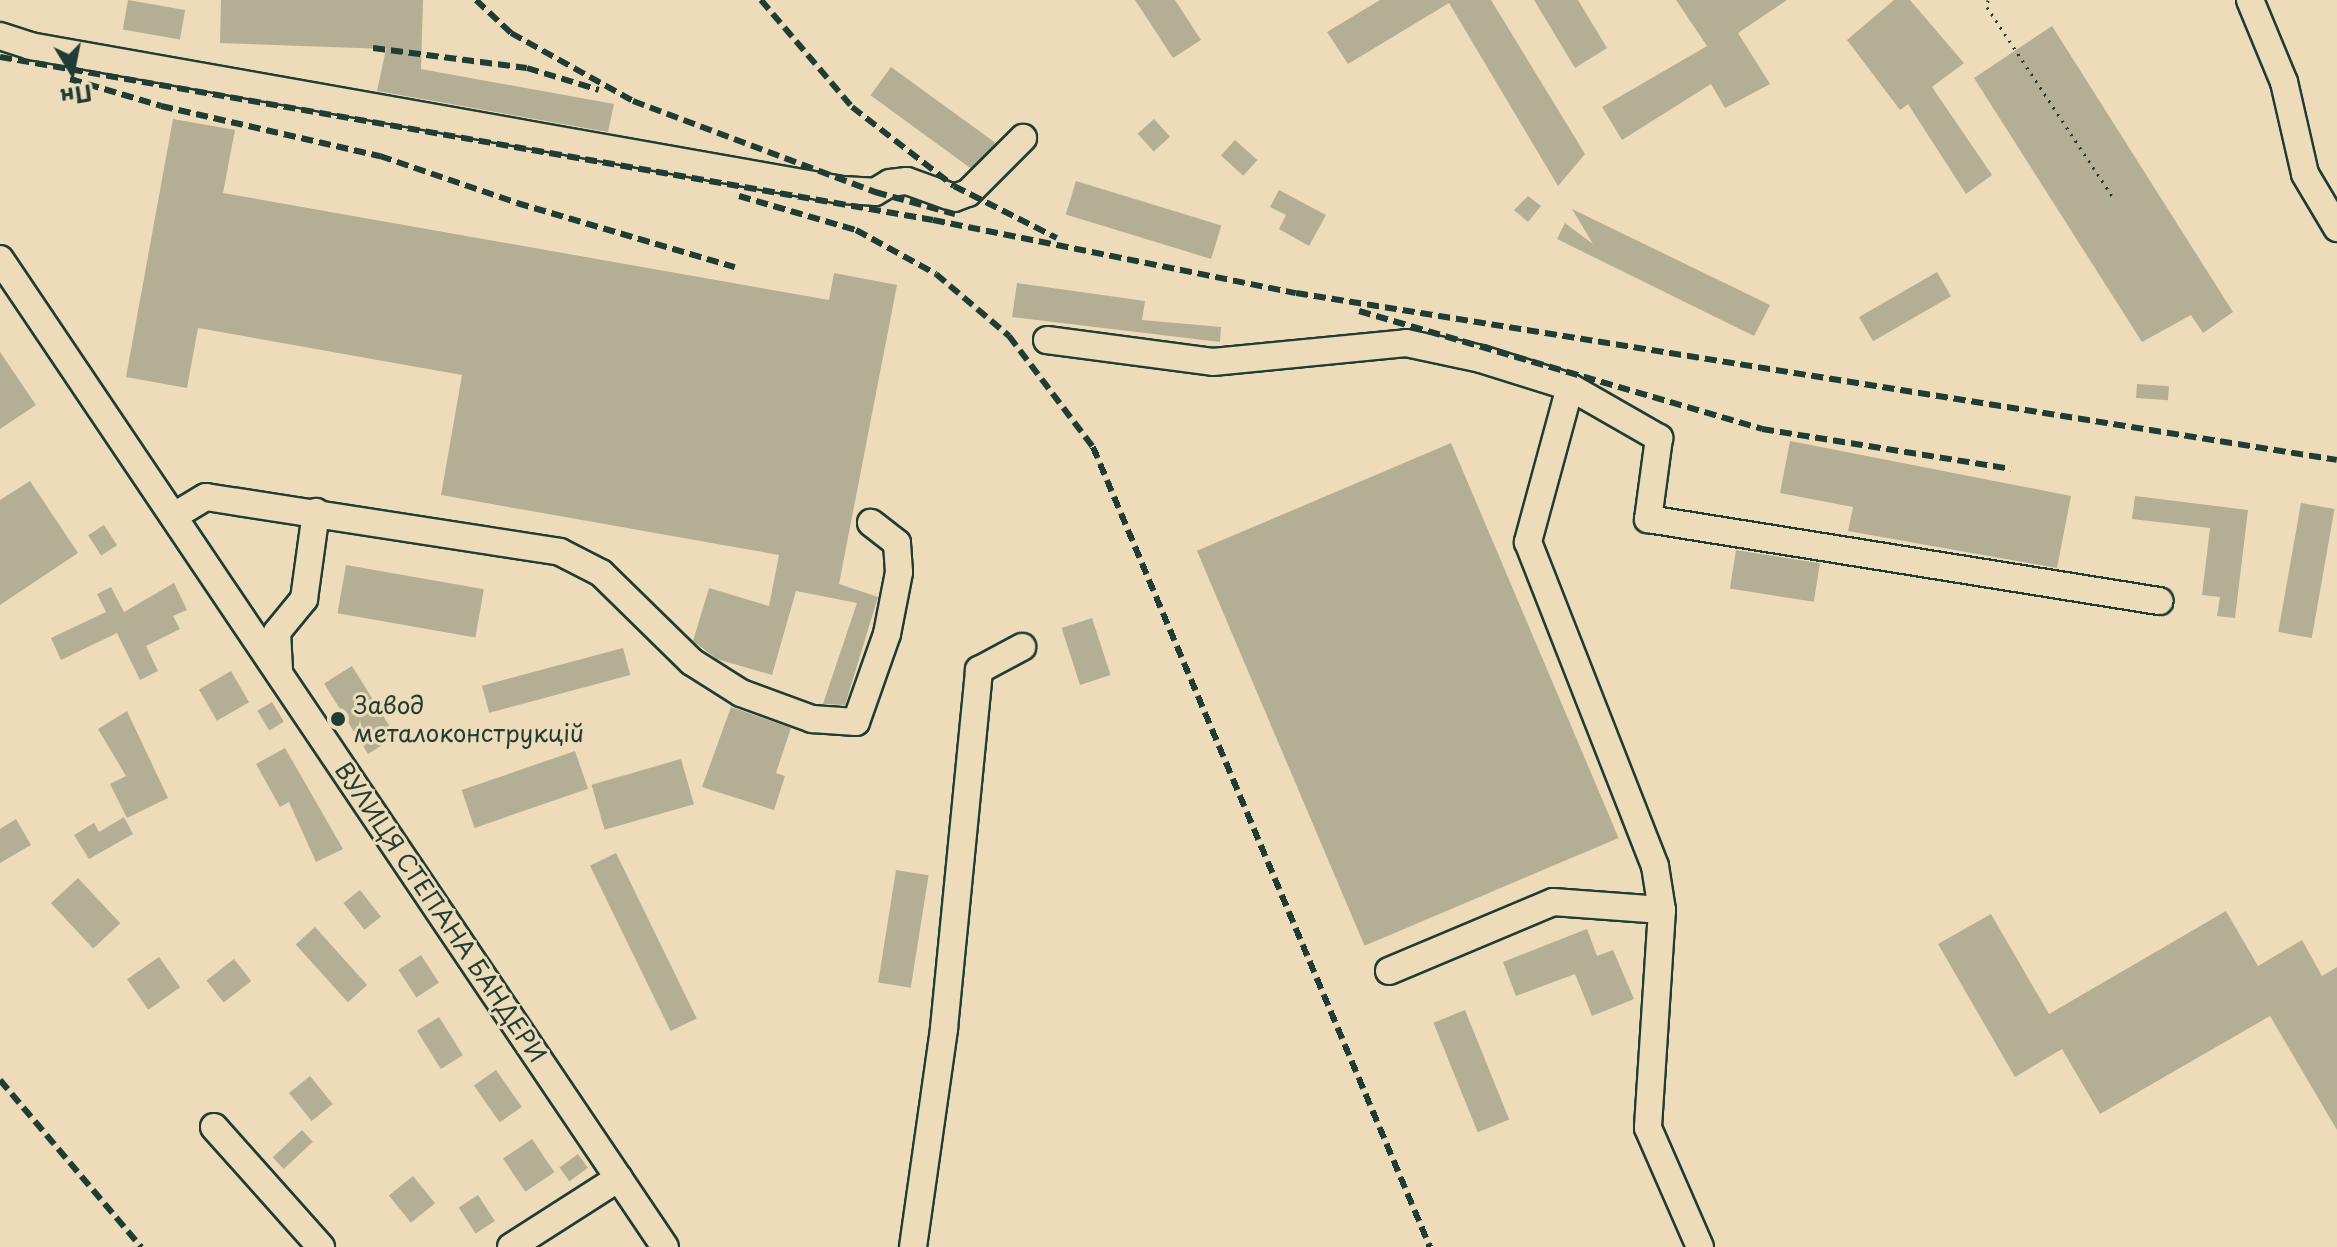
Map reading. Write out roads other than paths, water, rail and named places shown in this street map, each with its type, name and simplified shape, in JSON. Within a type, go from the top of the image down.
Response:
[{"type":"street","points":[[2250,0],[2284,82],[2305,174],[2337,228]]},
{"type":"street","points":[[0,36],[30,46],[842,190],[875,192],[890,183],[907,181],[954,198],[968,193],[1023,138]]},
{"type":"street","name":"ВУЛИЦЯ СТЕПАНА БАНДЕРИ","points":[[0,259],[665,1247]]},
{"type":"street","points":[[1047,340],[1213,362],[1406,343],[1481,359],[1570,387],[1659,438],[1648,519],[2159,601]]},
{"type":"street","points":[[1570,387],[1528,542],[1655,866],[1662,910],[1648,1128],[1700,1247]]},
{"type":"street","points":[[174,516],[206,497],[560,552],[601,573],[692,662],[741,693],[812,719],[856,722],[887,634],[899,572],[897,543],[871,523]]},
{"type":"street","points":[[279,670],[277,632],[304,599],[316,512]]},
{"type":"street","points":[[913,1247],[944,1028],[979,670],[1022,647]]},
{"type":"street","points":[[1389,971],[1553,902],[1662,910]]},
{"type":"street","points":[[214,1127],[321,1247]]},
{"type":"street","points":[[511,1247],[619,1178]]},
{"type":"railway","points":[[476,0],[511,33],[633,101],[875,192],[955,214]]},
{"type":"railway","points":[[761,0],[852,107],[954,186],[1057,238]]},
{"type":"railway","points":[[373,48],[527,68],[599,90]]},
{"type":"railway","points":[[0,57],[933,220],[1296,293],[2337,460]]},
{"type":"railway","points":[[70,79],[161,106],[380,156],[517,203],[735,267]]},
{"type":"railway","points":[[739,196],[856,230],[936,274],[1009,336],[1093,447],[1430,1247]]},
{"type":"railway","points":[[1359,311],[1762,429],[2011,469]]},
{"type":"railway","points":[[0,1080],[141,1247]]},
{"type":"place","name":"Завод металоконструкцій","points":[[338,719]]}]
